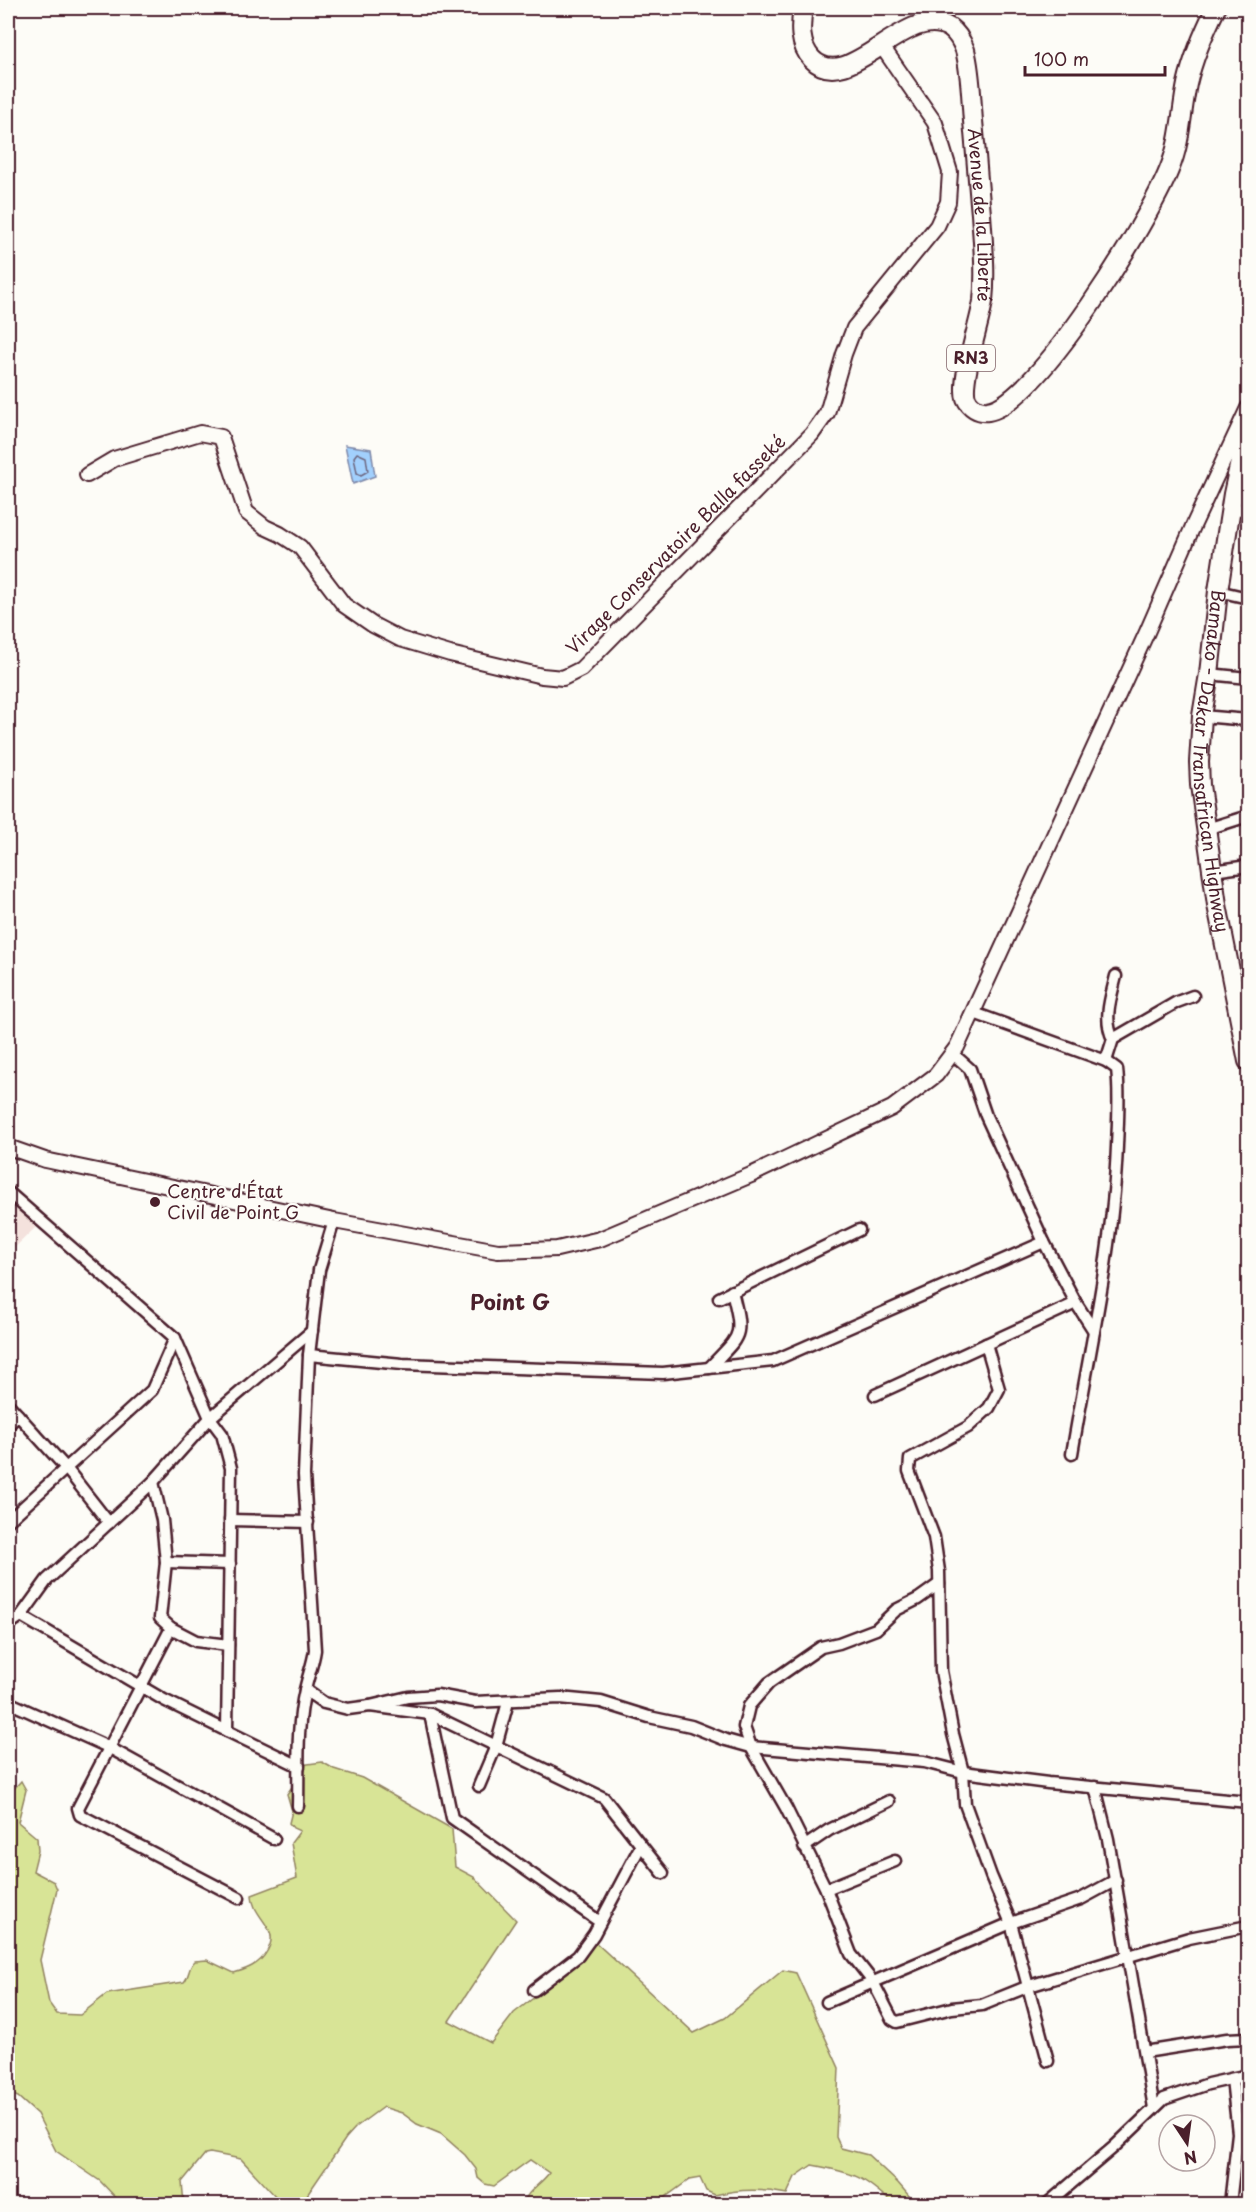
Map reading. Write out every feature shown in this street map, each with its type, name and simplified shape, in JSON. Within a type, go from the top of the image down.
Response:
[{"type":"highway","name":"Avenue de la Liberté","points":[[803,8],[801,30],[804,49],[815,62],[823,67],[840,67],[913,26],[930,21],[948,26],[964,48],[968,64],[985,284],[965,389],[970,405],[982,412],[994,410],[1008,401],[1053,357],[1138,231],[1170,167],[1179,135],[1187,84],[1198,49],[1216,8]]},
{"type":"highway","name":"Bamako - Dakar Transafrican Highway","points":[[1248,424],[1237,504],[1218,591],[1202,716],[1200,785],[1217,905],[1241,986],[1248,1061]]},
{"type":"street","name":"Virage Conservatoire Balla fasseké","points":[[87,475],[114,459],[200,433],[221,437],[246,512],[265,527],[300,547],[345,605],[373,625],[400,639],[450,654],[542,676],[563,678],[572,674],[581,669],[812,434],[827,412],[854,328],[937,226],[948,202],[950,172],[935,123],[881,45]]},
{"type":"street","points":[[8,1147],[45,1160],[334,1221],[498,1251],[557,1249],[600,1239],[751,1175],[892,1108],[936,1075],[952,1053],[974,1013],[1248,408]]},
{"type":"street","points":[[1194,524],[1207,505],[1220,496],[1237,504]]},
{"type":"street","points":[[1218,591],[1248,598]]},
{"type":"street","points":[[1209,674],[1248,678]]},
{"type":"street","points":[[1202,716],[1248,720]]},
{"type":"street","points":[[1207,829],[1248,816]]},
{"type":"street","points":[[1213,871],[1248,866]]},
{"type":"street","points":[[1106,1061],[1113,1038],[1108,1028],[1108,1011],[1116,976]]},
{"type":"street","points":[[1113,1038],[1193,996]]},
{"type":"street","points":[[974,1013],[1106,1061],[1117,1069],[1119,1087],[1116,1184],[1094,1331],[1072,1454]]},
{"type":"street","points":[[952,1053],[970,1069],[986,1116],[1044,1242],[1076,1303],[1094,1331]]},
{"type":"street","points":[[8,1192],[175,1338],[210,1418],[222,1434],[231,1468],[227,1731]]},
{"type":"street","points":[[298,1806],[298,1742],[305,1690],[315,1650],[304,1475],[309,1354],[319,1270],[334,1221]]},
{"type":"street","points":[[719,1298],[859,1230]]},
{"type":"street","points":[[309,1354],[402,1364],[663,1373],[772,1361],[1044,1242]]},
{"type":"street","points":[[709,1368],[737,1338],[740,1328],[732,1292]]},
{"type":"street","points":[[875,1395],[1076,1303]]},
{"type":"street","points":[[8,1625],[21,1616],[47,1580],[153,1482],[210,1418],[312,1331]]},
{"type":"street","points":[[8,1521],[152,1390],[175,1338]]},
{"type":"street","points":[[986,1344],[999,1389],[989,1408],[968,1427],[910,1459],[909,1471],[934,1537],[939,1584],[941,1671],[963,1772],[965,1804],[1011,1923],[1048,2061]]},
{"type":"street","points":[[8,1404],[66,1468],[109,1523]]},
{"type":"street","points":[[8,1425],[18,1415]]},
{"type":"street","points":[[153,1482],[162,1520],[166,1562],[160,1618],[171,1628],[196,1641],[228,1645]]},
{"type":"street","points":[[230,1520],[308,1522]]},
{"type":"street","points":[[166,1562],[230,1564]]},
{"type":"street","points":[[939,1584],[897,1610],[876,1629],[821,1647],[769,1683],[749,1706],[744,1727],[751,1747],[786,1808],[826,1889],[851,1954],[873,1982],[892,2019],[897,2022],[952,2008],[982,2005],[1029,1986],[1189,1938],[1248,1926]]},
{"type":"street","points":[[21,1616],[140,1686],[299,1766]]},
{"type":"street","points":[[171,1628],[78,1808],[80,1815],[240,1898]]},
{"type":"street","points":[[305,1690],[324,1703],[348,1709],[408,1697],[436,1695],[475,1701],[508,1702],[560,1698],[601,1702],[649,1717],[691,1726],[751,1747],[924,1762],[963,1772],[1248,1802]]},
{"type":"street","points":[[8,1702],[108,1747],[274,1839]]},
{"type":"street","points":[[479,1786],[496,1746],[508,1702]]},
{"type":"street","points":[[370,1706],[430,1714],[604,1798],[663,1873]]},
{"type":"street","points":[[430,1714],[452,1818],[600,1922]]},
{"type":"street","points":[[1095,1787],[1116,1880],[1154,2108]]},
{"type":"street","points":[[804,1847],[829,1830],[889,1801]]},
{"type":"street","points":[[534,1990],[578,1956],[600,1922],[641,1845]]},
{"type":"street","points":[[826,1889],[895,1861]]},
{"type":"street","points":[[827,2002],[1011,1923],[1081,1899],[1116,1880]]},
{"type":"street","points":[[1145,2052],[1227,2038],[1248,2038]]},
{"type":"street","points":[[1047,2205],[1114,2147],[1164,2099],[1208,2084],[1248,2075]]},
{"type":"street","points":[[1230,2205],[1238,2133],[1233,2079]]},
{"type":"shaded area","points":[[8,1202],[37,1226],[8,1254]]},
{"type":"green space","points":[[322,1762],[334,1769],[362,1778],[452,1829],[455,1867],[474,1877],[516,1920],[449,2021],[491,2043],[514,2013],[584,1959],[594,1941],[694,2033],[725,2018],[783,1970],[796,1973],[839,2068],[836,2137],[841,2148],[868,2155],[898,2183],[916,2204],[893,2204],[857,2177],[838,2170],[812,2165],[795,2177],[787,2194],[751,2190],[715,2195],[706,2191],[700,2178],[689,2180],[656,2204],[523,2204],[527,2196],[549,2173],[530,2160],[494,2186],[485,2184],[478,2178],[476,2169],[465,2155],[441,2134],[417,2124],[402,2113],[383,2107],[356,2127],[346,2138],[301,2204],[285,2203],[277,2198],[241,2159],[210,2153],[205,2154],[182,2182],[184,2204],[122,2204],[100,2181],[56,2151],[37,2114],[18,2097],[8,2093],[8,1795],[21,1781],[26,1790],[18,1822],[37,1838],[38,1851],[33,1871],[54,1882],[57,1889],[40,1960],[49,2003],[57,2014],[80,2015],[107,1994],[184,1982],[195,1961],[207,1960],[234,1973],[261,1960],[270,1945],[271,1935],[256,1909],[252,1895],[297,1878],[291,1843],[300,1831],[289,1823],[292,1811],[287,1794],[300,1775],[301,1765]]},
{"type":"water","points":[[345,445],[371,449],[375,476],[353,484]]},
{"type":"place","name":"Centre d'État Civil de Point G","points":[[155,1202]]},
{"type":"district","name":"Point G","points":[[510,1303]]}]
